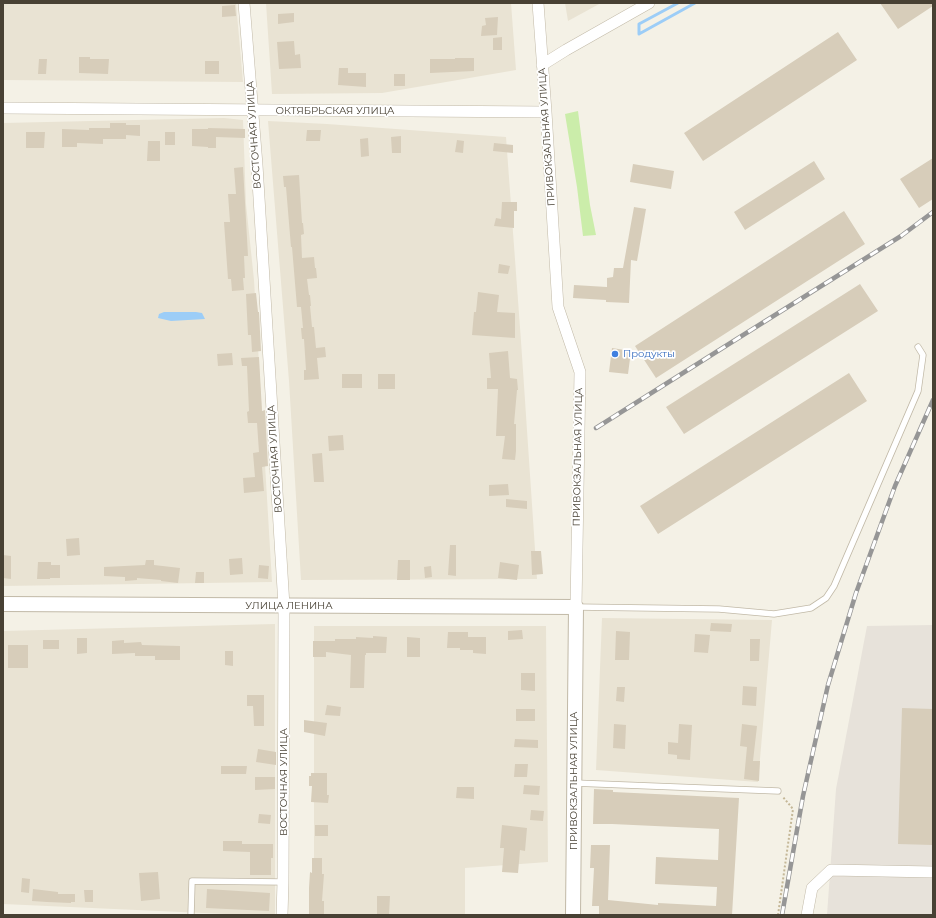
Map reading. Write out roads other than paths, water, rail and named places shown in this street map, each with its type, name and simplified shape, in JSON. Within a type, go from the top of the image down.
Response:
[{"type":"street","name":"ВОСТОЧНАЯ УЛИЦА","points":[[244,3],[257,165],[284,606],[282,915]]},
{"type":"street","name":"ПРИВОКЗАЛЬНАЯ УЛИЦА","points":[[538,3],[558,307],[580,372],[573,915]]},
{"type":"street","points":[[542,65],[649,3]]},
{"type":"street","name":"ОКТЯБРЬСКАЯ УЛИЦА","points":[[3,108],[546,112]]},
{"type":"street","name":"УЛИЦА ЛЕНИНА","points":[[3,604],[576,607]]},
{"type":"street","points":[[807,915],[812,888],[831,870],[933,872]]},
{"type":"lane","points":[[576,607],[719,609],[774,614],[811,608],[826,598],[834,586],[918,390],[923,355],[918,347]]},
{"type":"lane","points":[[574,783],[778,791]]},
{"type":"lane","points":[[191,915],[192,881],[283,882]]},
{"type":"water","points":[[164,312],[202,313],[205,319],[171,321],[158,318],[159,314]]},
{"type":"waterway","points":[[678,3],[639,24],[639,34],[695,3]]},
{"type":"railway","points":[[596,428],[901,236],[933,212]]},
{"type":"railway","points":[[782,915],[803,796],[828,685],[856,593],[895,486],[933,400]]},
{"type":"place","name":"Продукты","points":[[615,354]]}]
